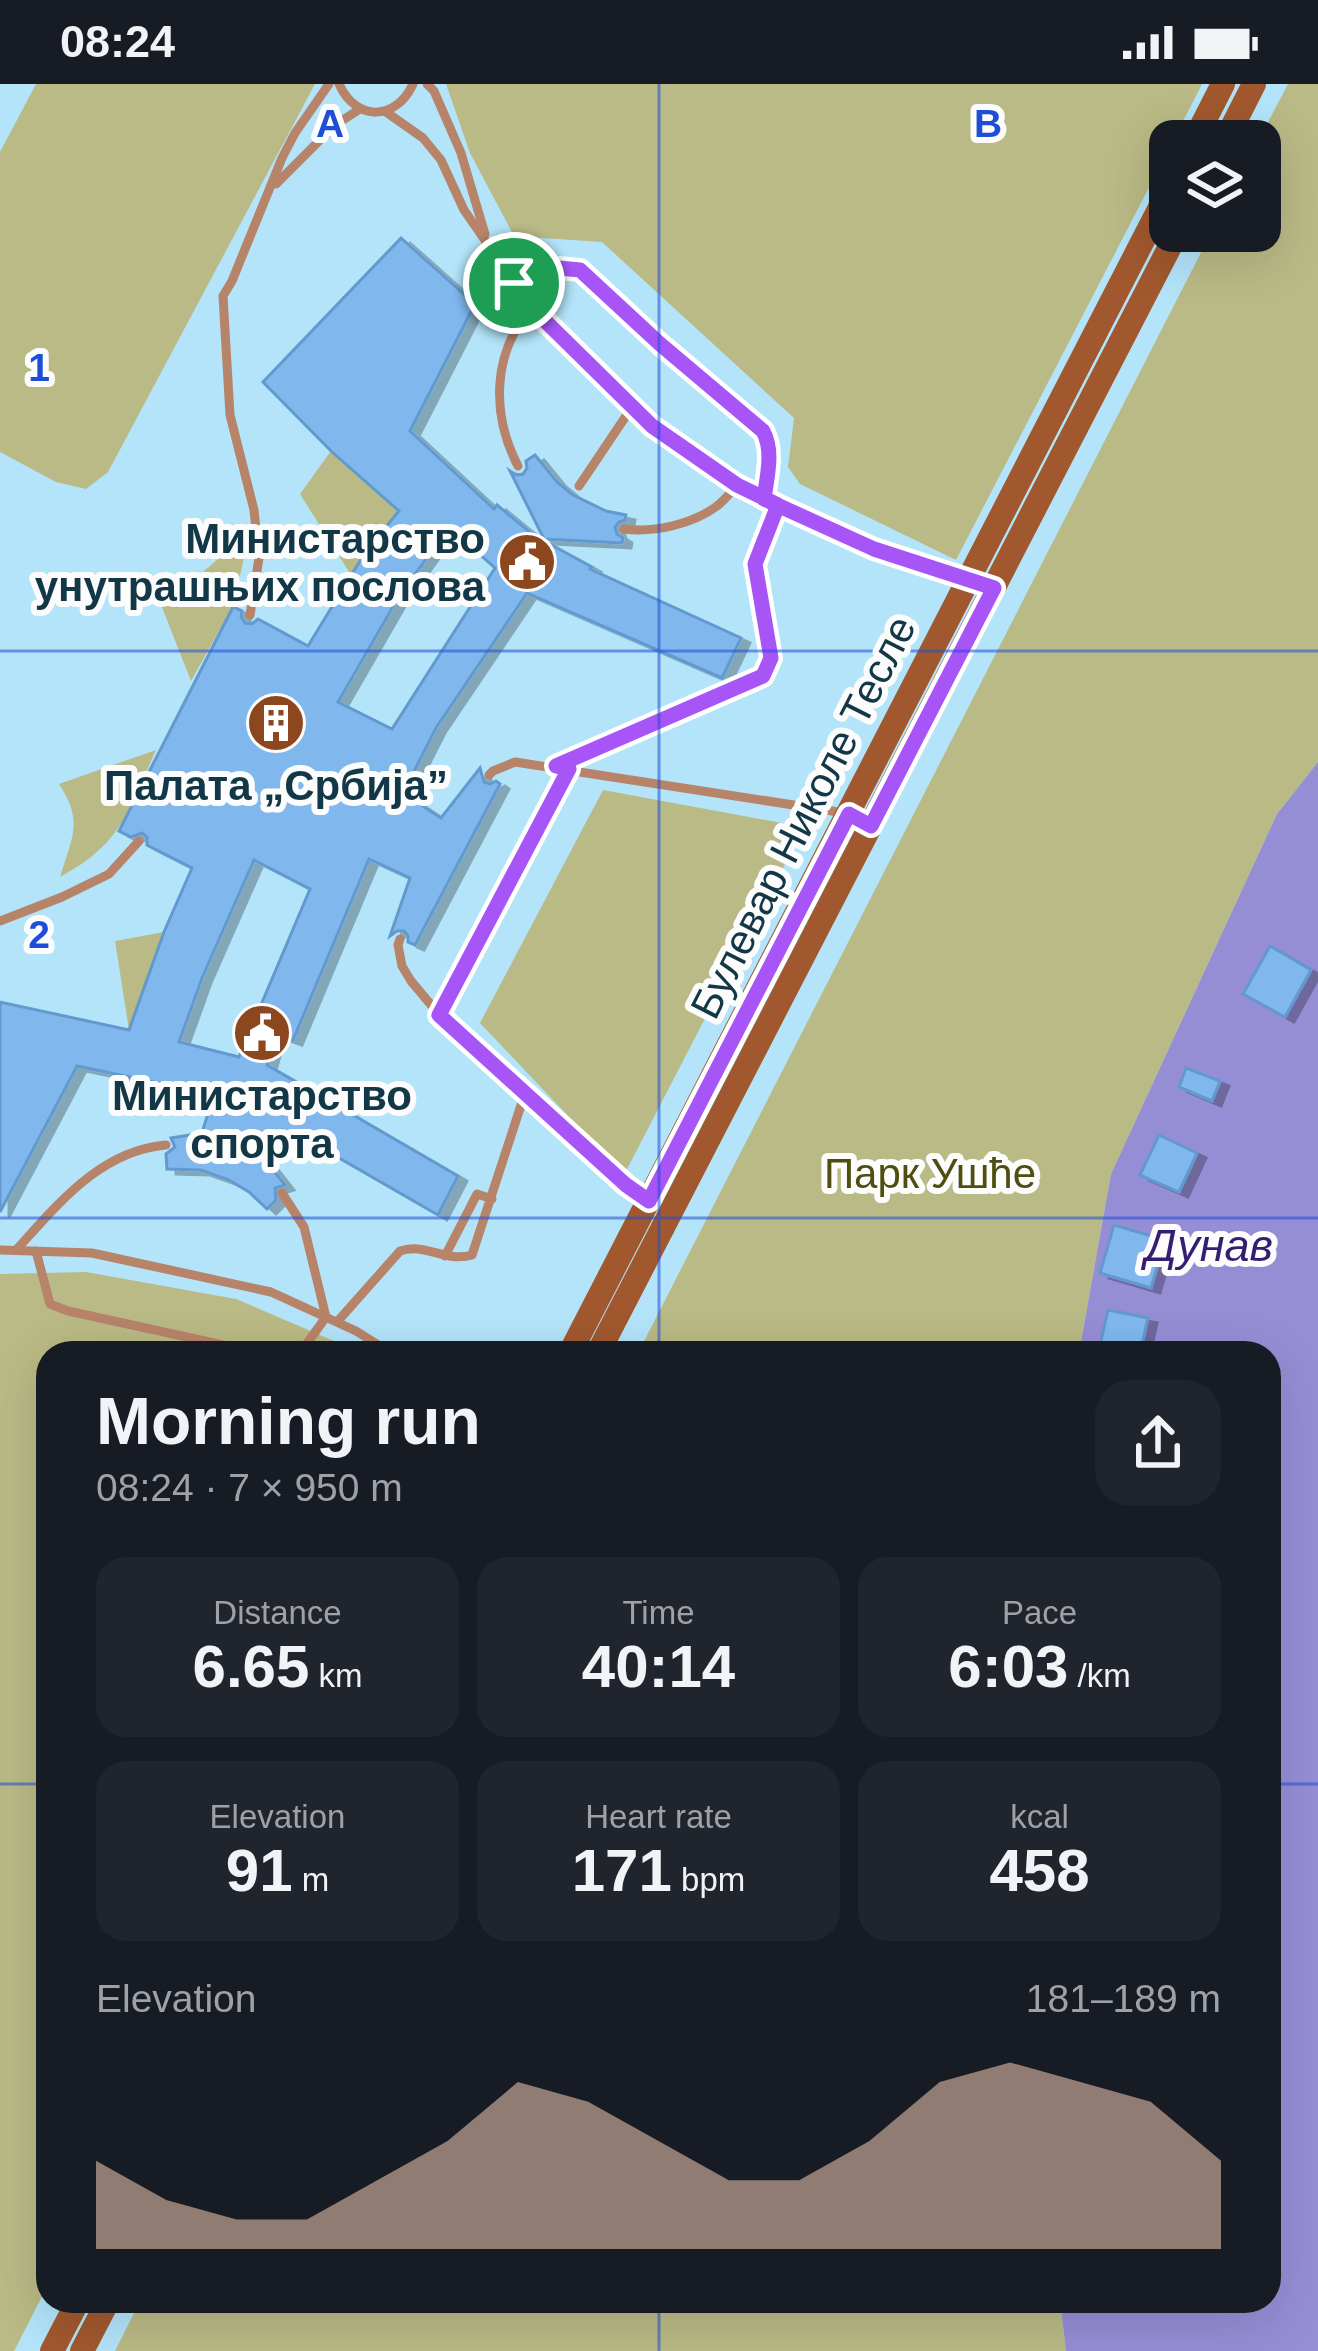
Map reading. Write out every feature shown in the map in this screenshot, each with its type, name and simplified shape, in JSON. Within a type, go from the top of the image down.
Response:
[{"type":"main road","points":[[1205,120],[1223,84]]},
{"type":"main road","points":[[1236,120],[1254,84]]},
{"type":"main road","name":"Булевар Николе Тесле","points":[[982,584],[1149,228]]},
{"type":"main road","name":"Булевар Николе Тесле","points":[[577,1341],[659,1208],[982,584],[1167,252]]},
{"type":"main road","name":"Булевар Николе Тесле","points":[[603,1341],[659,1208]]},
{"type":"main road","points":[[52,2351],[72,2313]]},
{"type":"main road","points":[[82,2351],[102,2313]]},
{"type":"lane","points":[[250,615],[260,558],[254,510],[230,415],[223,296],[295,134],[329,84]]},
{"type":"lane","points":[[339,84],[347,100],[360,109],[386,112],[422,138],[441,160],[464,210],[532,308],[652,426],[764,499],[874,549],[982,584]]},
{"type":"lane","points":[[386,112],[404,100],[413,84]]},
{"type":"lane","points":[[427,84],[461,153],[488,245]]},
{"type":"lane","points":[[272,188],[335,125],[360,109]]},
{"type":"lane","points":[[514,283],[559,268],[580,270],[763,431],[770,452],[764,499]]},
{"type":"lane","points":[[1118,288],[1143,299]]},
{"type":"lane","points":[[518,466],[501,418],[500,376],[514,332],[532,308]]},
{"type":"lane","points":[[579,486],[632,407]]},
{"type":"lane","points":[[624,529],[660,528],[687,520],[716,507],[737,485]]},
{"type":"lane","points":[[556,766],[763,676],[771,658],[755,564],[778,505]]},
{"type":"lane","points":[[489,776],[515,762],[556,766],[860,820]]},
{"type":"lane","points":[[439,1015],[569,769]]},
{"type":"lane","points":[[0,921],[109,874],[139,841]]},
{"type":"lane","points":[[400,939],[402,966],[439,1015],[626,1185],[659,1208]]},
{"type":"lane","points":[[311,1341],[400,1251],[412,1246],[457,1259],[472,1255],[525,1093]]},
{"type":"lane","points":[[16,1250],[73,1188],[119,1156],[166,1144]]},
{"type":"lane","points":[[282,1193],[304,1227],[331,1320]]},
{"type":"lane","points":[[445,1256],[477,1194],[492,1199]]},
{"type":"lane","points":[[0,1250],[92,1253],[271,1292],[369,1341]]},
{"type":"lane","points":[[36,1251],[50,1304],[205,1341]]},
{"type":"green space","points":[[36,84],[315,84],[108,472],[86,489],[56,482],[0,452],[0,152]]},
{"type":"green space","points":[[446,84],[1202,84],[1184,120],[1149,120],[1149,188],[956,560],[800,484],[788,467],[794,418],[602,242],[514,236],[470,153]]},
{"type":"green space","name":"Парк Ушће","points":[[1288,84],[1318,84],[1318,762],[1277,814],[1111,1174],[1081,1341],[644,1341],[1201,252],[1281,252],[1281,120],[1269,120]]},
{"type":"green space","points":[[331,451],[399,511],[351,575],[300,494]]},
{"type":"green space","points":[[237,537],[244,558],[233,606],[191,681],[156,592],[202,573]]},
{"type":"green space","points":[[156,750],[111,838],[60,877],[73,820],[59,784]]},
{"type":"green space","points":[[603,790],[804,827],[624,1175],[480,1023]]},
{"type":"green space","points":[[164,932],[129,1030],[115,941]]},
{"type":"green space","points":[[86,1272],[236,1299],[334,1341],[36,1341],[36,2308],[14,2351],[0,2351],[0,1274]]},
{"type":"green space","points":[[134,2313],[1061,2313],[1066,2351],[115,2351]]},
{"type":"water","name":"Дунав","points":[[1318,762],[1318,2351],[1066,2351],[1061,2313],[1281,2313],[1281,1341],[1081,1341],[1111,1174],[1277,814]]},
{"type":"building","name":"Палата „Србија”","points":[[401,238],[475,304],[410,431],[494,509],[497,505],[548,547],[546,542],[590,569],[741,638],[722,678],[527,593],[436,728],[403,793],[441,818],[480,768],[484,782],[500,784],[415,945],[408,942],[404,931],[390,936],[410,878],[369,859],[293,1040],[276,1034],[267,1065],[458,1176],[438,1215],[294,1132],[291,1136],[282,1130],[266,1161],[285,1185],[275,1188],[276,1200],[267,1209],[229,1180],[201,1170],[167,1169],[166,1154],[175,1147],[171,1138],[202,1133],[212,1100],[186,1093],[187,1089],[77,1066],[0,1212],[0,1002],[129,1030],[192,868],[147,845],[142,833],[131,837],[119,831],[233,607],[242,611],[245,623],[258,619],[308,646],[366,551],[399,511],[263,382]],"holes":[[[449,527],[495,568],[392,729],[338,702],[398,598]],[[254,860],[310,889],[239,1057],[179,1042]]]},
{"type":"building","points":[[535,455],[573,495],[626,515],[615,527],[622,543],[544,539],[510,471],[523,474],[526,461]]},
{"type":"building","points":[[1270,946],[1311,970],[1285,1017],[1243,994]]},
{"type":"building","points":[[1186,1068],[1220,1081],[1212,1101],[1179,1087]]},
{"type":"building","points":[[1159,1135],[1197,1153],[1179,1192],[1140,1175]]},
{"type":"building","points":[[1114,1225],[1165,1240],[1151,1288],[1100,1273]]},
{"type":"building","points":[[1108,1310],[1148,1318],[1143,1341],[1101,1341]]},
{"type":"place","name":"Министарство унутрашњих послова","points":[[527,562]]},
{"type":"place","name":"Палата „Србија”","points":[[276,723]]},
{"type":"place","name":"Министарство спорта","points":[[262,1033]]},
{"type":"route","points":[[514,283],[532,308],[652,426],[737,485],[764,499],[778,505],[767,528],[755,564],[771,658],[763,676],[556,766],[569,769],[439,1015],[649,1201],[849,814],[871,826],[994,588],[874,549],[764,499],[770,452],[763,431],[580,270],[559,268],[514,283]]}]
